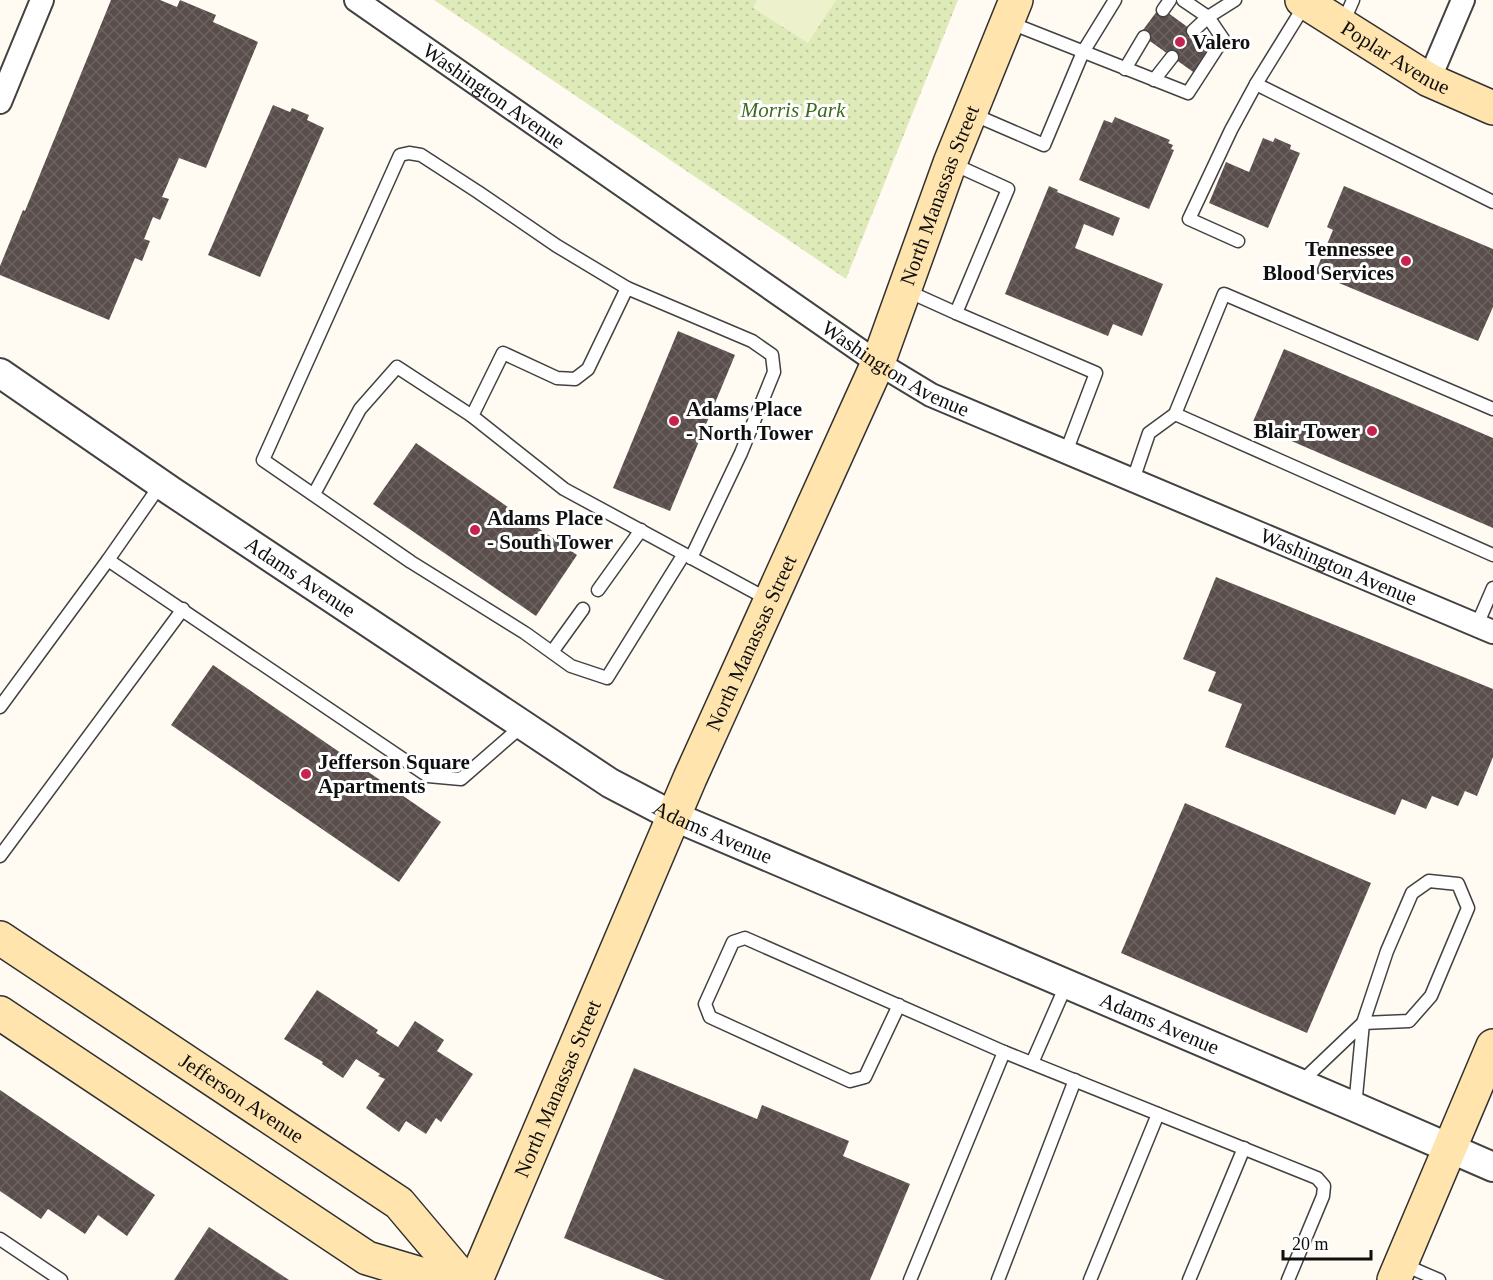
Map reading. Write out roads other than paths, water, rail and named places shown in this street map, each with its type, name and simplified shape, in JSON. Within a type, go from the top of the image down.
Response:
[{"type":"main road","name":"Poplar Avenue","points":[[1304,1],[1347,13],[1428,80],[1493,108]]},
{"type":"main road","name":"North Manassas Street","points":[[476,1280],[674,816],[878,363],[950,163],[1011,11]]},
{"type":"main road","name":"Jefferson Avenue","points":[[0,938],[399,1203],[465,1280]]},
{"type":"main road","points":[[0,1013],[367,1258],[441,1280]]},
{"type":"main road","points":[[1398,1272],[1493,1046]]},
{"type":"street","points":[[0,102],[42,0]]},
{"type":"street","name":"Washington Avenue","points":[[356,0],[878,363],[932,395],[1485,628]]},
{"type":"street","points":[[1428,80],[1463,0]]},
{"type":"street","name":"Adams Avenue","points":[[0,373],[610,783],[674,816],[1493,1167]]},
{"type":"lane","points":[[970,113],[1044,145],[1083,52],[1115,0]]},
{"type":"lane","points":[[1011,11],[1083,52],[1188,93],[1223,39],[1208,17],[1183,0]]},
{"type":"lane","points":[[1193,31],[1208,17],[1235,0]]},
{"type":"lane","points":[[1238,241],[1190,219],[1256,84],[1304,1]]},
{"type":"lane","points":[[1125,69],[1144,37]]},
{"type":"lane","points":[[1154,80],[1172,57]]},
{"type":"lane","points":[[1256,84],[1493,202]]},
{"type":"lane","points":[[410,153],[421,155],[557,246],[627,288],[752,341],[772,355],[774,372],[741,453],[688,556],[607,678],[571,666],[516,627],[411,562],[263,460],[400,155],[410,153]]},
{"type":"lane","points":[[950,163],[1008,189],[957,312]]},
{"type":"lane","points":[[472,416],[503,353],[557,378],[575,379],[588,369],[627,288]]},
{"type":"lane","points":[[904,290],[1096,373],[1066,452]]},
{"type":"lane","points":[[1133,480],[1149,433],[1175,414],[1224,294],[1493,409]]},
{"type":"lane","points":[[314,494],[360,409],[397,367],[472,416],[564,489],[770,601]]},
{"type":"lane","points":[[1175,414],[1493,555]]},
{"type":"lane","points":[[0,707],[162,484]]},
{"type":"lane","points":[[597,590],[641,530]]},
{"type":"lane","points":[[108,560],[428,776],[461,779],[523,725]]},
{"type":"lane","points":[[1485,628],[1493,588]]},
{"type":"lane","points":[[0,856],[183,609]]},
{"type":"lane","points":[[552,652],[583,609]]},
{"type":"lane","points":[[1300,1083],[1363,1023],[1409,1021],[1431,996],[1468,908],[1458,885],[1429,881],[1412,893],[1387,951],[1363,1023],[1355,1107]]},
{"type":"lane","points":[[899,1005],[865,1077],[850,1081],[710,1017],[705,1004],[733,942],[745,938],[899,1005],[1004,1052],[1317,1178],[1324,1186],[1323,1196],[1288,1280]]},
{"type":"lane","points":[[1032,1063],[1067,983]]},
{"type":"lane","points":[[913,1279],[1004,1052]]},
{"type":"lane","points":[[998,1280],[1075,1080]]},
{"type":"lane","points":[[1090,1280],[1158,1114]]},
{"type":"lane","points":[[1189,1280],[1244,1148]]},
{"type":"lane","points":[[0,1239],[61,1280]]},
{"type":"lane","points":[[1398,1272],[1438,1280]]},
{"type":"place","name":"Valero","points":[[1180,42]]},
{"type":"place","name":"Tennessee Blood Services","points":[[1406,261]]},
{"type":"place","name":"Adams Place - North Tower","points":[[674,421]]},
{"type":"place","name":"Blair Tower","points":[[1372,431]]},
{"type":"place","name":"Adams Place - South Tower","points":[[475,530]]},
{"type":"place","name":"Jefferson Square Apartments","points":[[306,774]]},
{"type":"park label","name":"Morris Park","points":[[793,110]]}]
